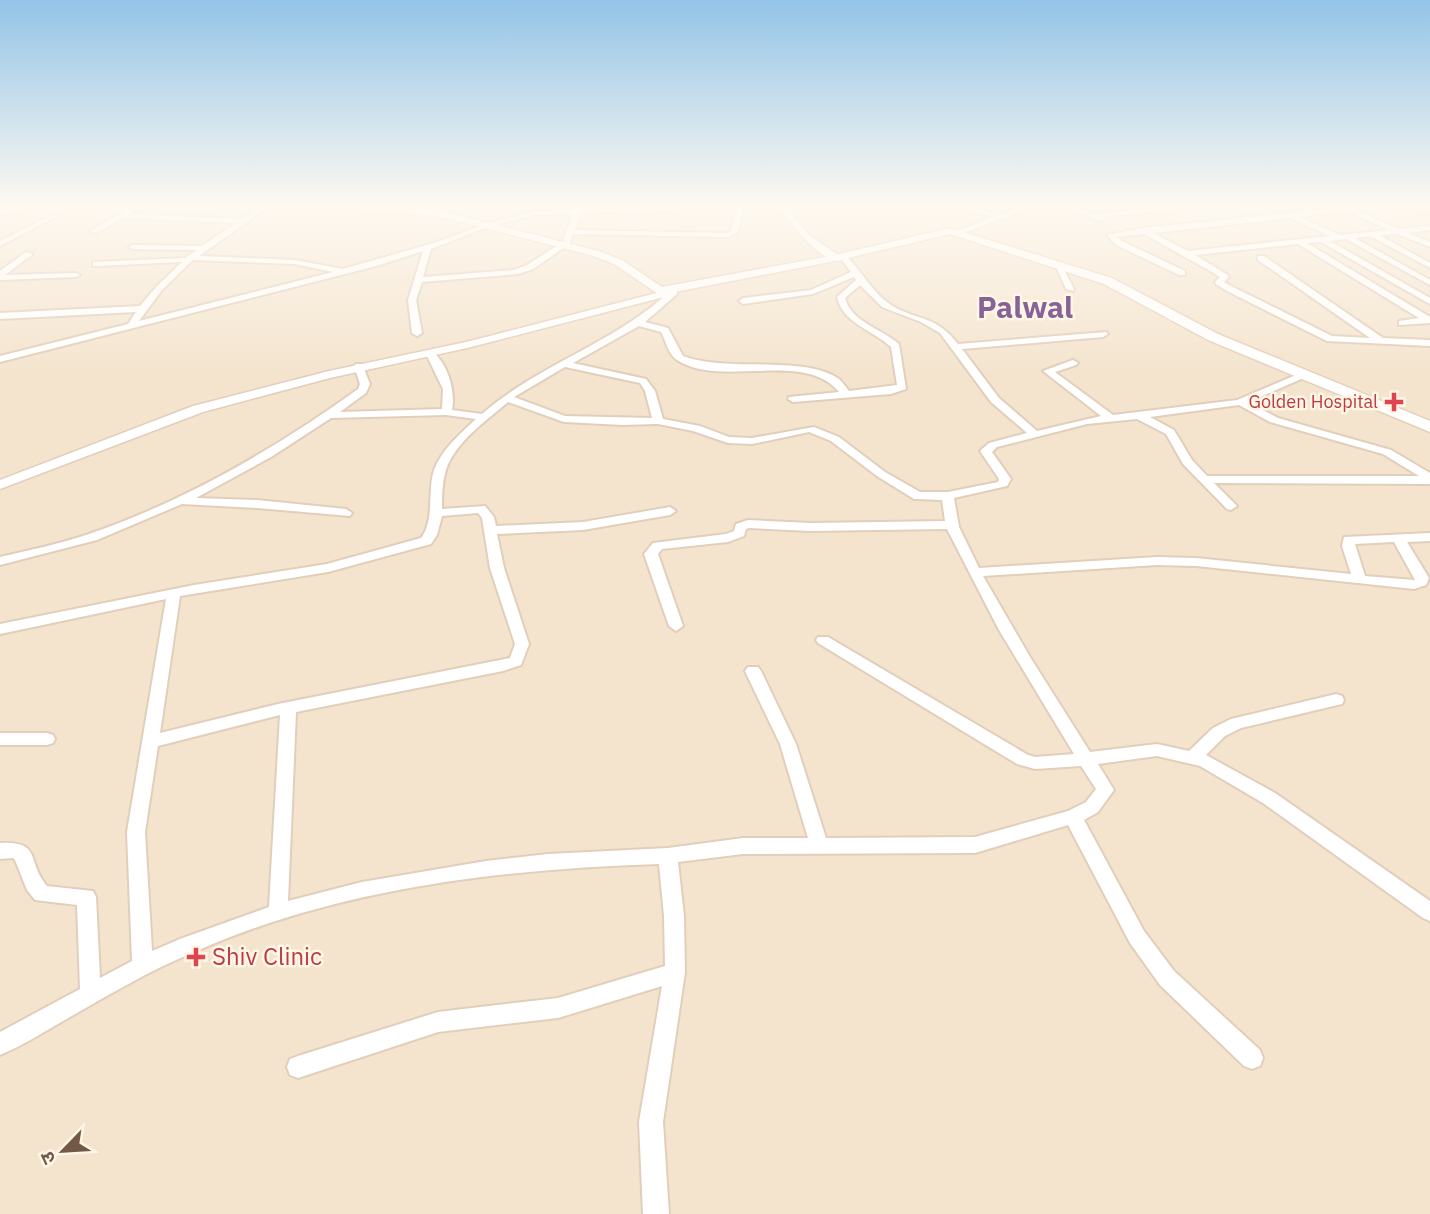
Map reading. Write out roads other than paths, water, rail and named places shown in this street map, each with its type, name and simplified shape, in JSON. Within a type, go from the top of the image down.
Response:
[{"type":"main road","points":[[614,261],[667,291],[826,261]]},
{"type":"main road","points":[[1041,261],[1125,288],[1213,337],[1430,427]]},
{"type":"street","points":[[0,276],[20,261]]},
{"type":"street","points":[[96,264],[158,261]]},
{"type":"street","points":[[131,326],[141,309],[186,261]]},
{"type":"street","points":[[247,261],[295,262],[346,272]]},
{"type":"street","points":[[1,360],[385,261]]},
{"type":"street","points":[[417,333],[412,300],[424,261]]},
{"type":"street","points":[[418,280],[515,272],[540,261]]},
{"type":"street","points":[[843,261],[884,305],[934,325],[956,347],[995,400],[1033,433]]},
{"type":"street","points":[[1160,261],[1182,272]]},
{"type":"street","points":[[1201,261],[1225,277],[1219,282],[1254,303],[1325,337],[1345,342],[1430,343]]},
{"type":"street","points":[[1265,261],[1382,342]]},
{"type":"street","points":[[1331,261],[1429,320]]},
{"type":"street","points":[[1360,261],[1430,301]]},
{"type":"street","points":[[1388,261],[1430,283]]},
{"type":"street","points":[[1058,266],[1070,289]]},
{"type":"street","points":[[0,276],[76,275]]},
{"type":"street","points":[[744,301],[813,292],[858,276]]},
{"type":"street","points":[[793,399],[894,391],[902,387],[896,346],[853,317],[841,302],[841,297],[858,276]]},
{"type":"street","points":[[0,629],[174,593],[328,568],[414,546],[431,536],[435,528],[435,488],[444,462],[484,417],[507,398],[563,364],[617,339],[657,311],[667,291]]},
{"type":"street","points":[[360,368],[431,354],[667,291]]},
{"type":"street","points":[[0,485],[215,405],[667,291]]},
{"type":"street","points":[[0,316],[141,309]]},
{"type":"street","points":[[1402,323],[1429,320]]},
{"type":"street","points":[[640,323],[665,330],[677,355],[687,361],[803,371],[836,380],[847,396]]},
{"type":"street","points":[[956,347],[1103,334]]},
{"type":"street","points":[[431,354],[448,385],[450,400],[446,412]]},
{"type":"street","points":[[1073,363],[1048,371],[1110,418]]},
{"type":"street","points":[[563,364],[643,381],[650,391],[658,421]]},
{"type":"street","points":[[0,561],[95,536],[178,501],[249,463],[362,391],[365,384],[360,368]]},
{"type":"street","points":[[507,398],[564,419],[658,421],[737,441],[796,430],[819,431],[835,439],[910,493],[926,497],[948,496],[1003,485],[1005,479],[986,451],[993,445],[1033,433],[1110,418],[1240,402],[1303,375]]},
{"type":"street","points":[[1240,402],[1274,420],[1387,452],[1430,479]]},
{"type":"street","points":[[0,491],[69,467],[215,405]]},
{"type":"street","points":[[327,415],[446,412],[484,417]]},
{"type":"street","points":[[1136,415],[1151,419],[1170,432],[1187,462],[1231,506]]},
{"type":"street","points":[[1202,479],[1430,479]]},
{"type":"street","points":[[0,1044],[143,967],[196,942],[278,912],[388,886],[524,863],[590,857],[668,856],[743,846],[975,845],[1073,817],[1092,807],[1105,790],[1006,630],[968,562],[952,525],[948,496]]},
{"type":"street","points":[[178,501],[229,502],[346,513]]},
{"type":"street","points":[[150,742],[288,708],[503,666],[516,661],[522,645],[497,568],[488,517],[481,509],[434,513]]},
{"type":"street","points":[[492,530],[583,526],[670,511]]},
{"type":"street","points":[[676,626],[651,554],[658,546],[737,536],[740,527],[747,524],[810,527],[952,525]]},
{"type":"street","points":[[1360,580],[1348,546],[1349,540],[1430,537]]},
{"type":"street","points":[[975,572],[1157,561],[1196,562],[1405,586],[1422,582],[1398,538]]},
{"type":"street","points":[[143,967],[136,832],[159,701],[174,593]]},
{"type":"street","points":[[823,640],[1010,755],[1035,763],[1157,750],[1205,761],[1269,798],[1430,912]]},
{"type":"street","points":[[753,671],[792,757],[819,845]]},
{"type":"street","points":[[1193,757],[1219,732],[1237,723],[1336,700]]},
{"type":"street","points":[[278,912],[288,708]]},
{"type":"street","points":[[0,739],[47,738]]},
{"type":"street","points":[[1073,817],[1137,937],[1167,978],[1252,1058]]},
{"type":"street","points":[[0,851],[17,849],[24,856],[30,879],[42,894],[86,897],[91,995]]},
{"type":"street","points":[[656,1214],[651,1122],[675,972],[674,916],[668,856]]},
{"type":"street","points":[[298,1067],[438,1022],[558,1008],[675,972]]},
{"type":"place","name":"Golden Hospital","points":[[1394,402]]},
{"type":"place","name":"Shiv Clinic","points":[[196,957]]},
{"type":"district","name":"Palwal","points":[[1025,308]]}]
